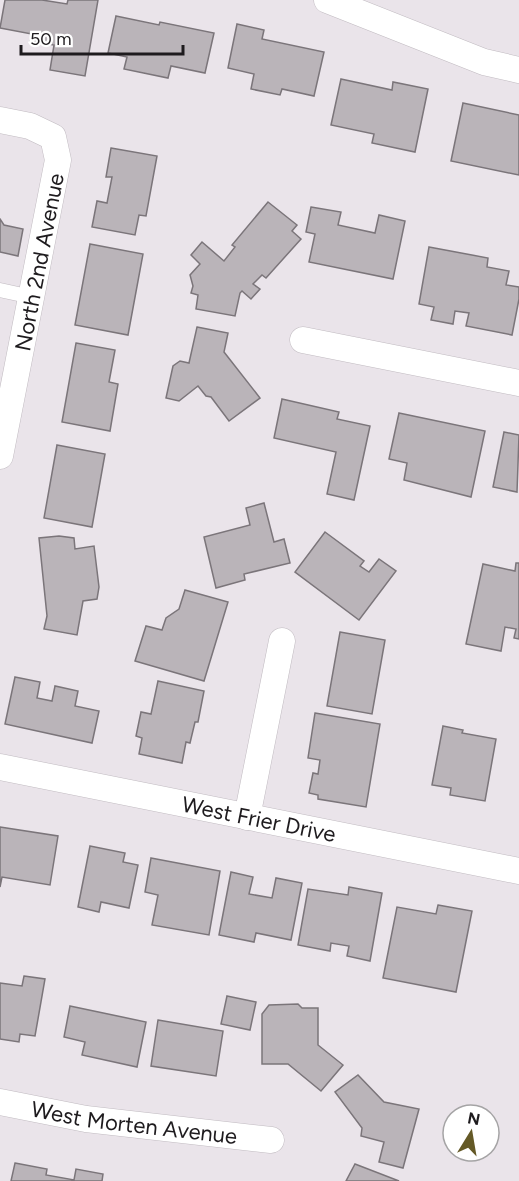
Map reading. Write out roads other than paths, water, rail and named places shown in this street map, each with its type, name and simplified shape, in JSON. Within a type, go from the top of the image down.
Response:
[{"type":"street","points":[[327,0],[484,62],[519,70]]},
{"type":"street","name":"North 2nd Avenue","points":[[0,120],[30,126],[53,137],[58,160],[0,456]]},
{"type":"street","points":[[303,340],[519,383]]},
{"type":"street","points":[[247,817],[282,641]]},
{"type":"street","name":"West Frier Drive","points":[[0,767],[519,871]]},
{"type":"street","name":"West Morten Avenue","points":[[0,1102],[86,1119],[271,1140]]},
{"type":"lane","points":[[0,290],[32,297]]}]
